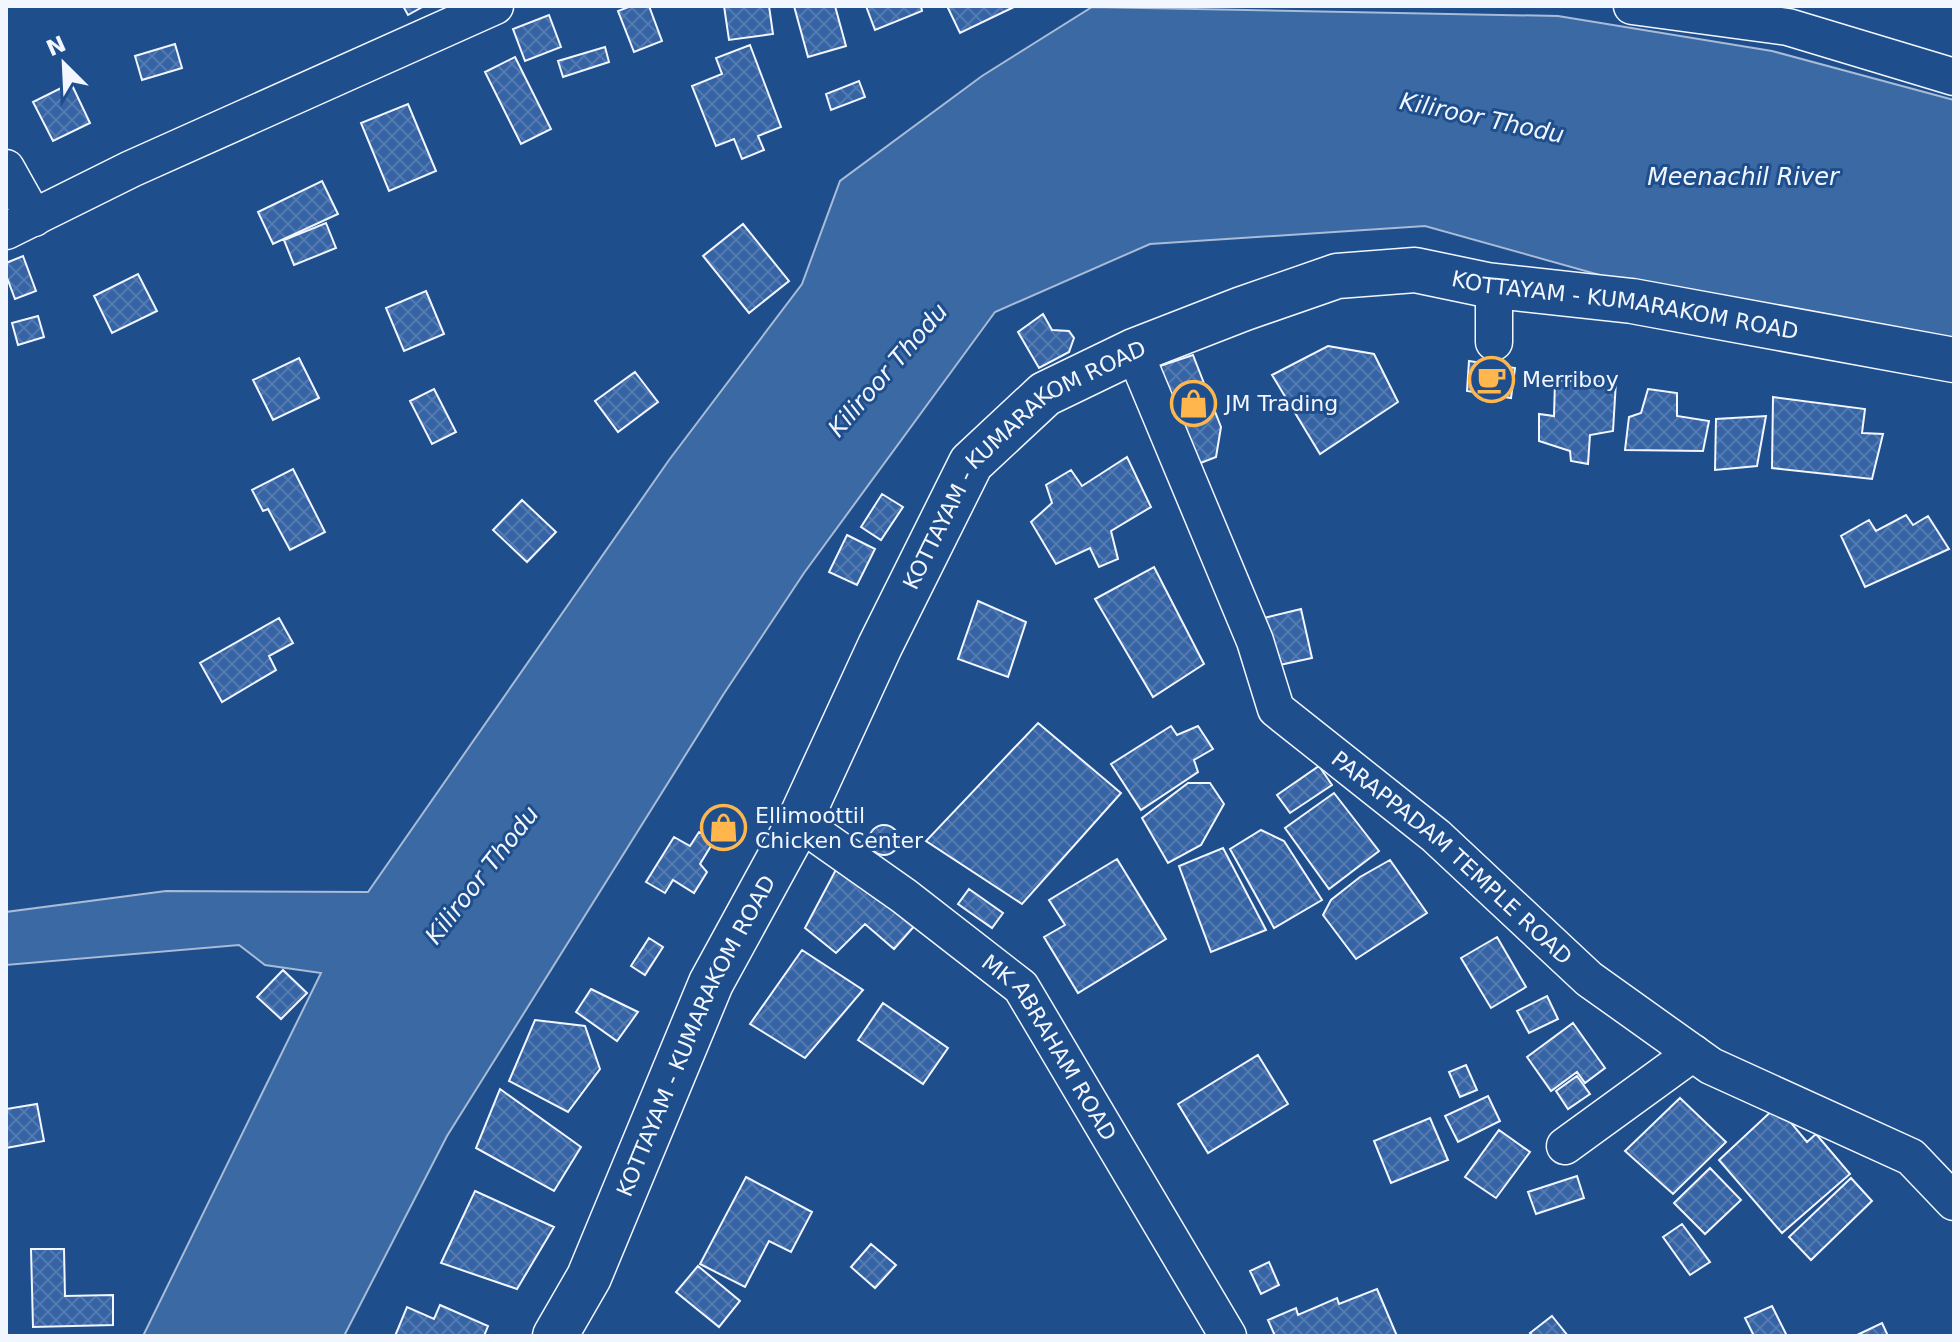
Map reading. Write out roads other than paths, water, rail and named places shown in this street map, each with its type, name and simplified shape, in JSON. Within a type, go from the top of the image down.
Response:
[{"type":"main road","name":"KOTTAYAM - KUMARAKOM ROAD","points":[[555,1336],[589,1277],[711,983],[799,822],[880,646],[971,463],[1045,394],[1134,351],[1337,276],[1415,270],[1494,286],[1632,301],[1954,360]]},
{"type":"street","points":[[6,168],[20,224],[131,169],[495,6]]},
{"type":"street","points":[[1632,6],[1788,27],[1954,77]]},
{"type":"street","points":[[1494,286],[1494,342]]},
{"type":"street","name":"PARAPPADAM TEMPLE ROAD","points":[[1134,351],[1255,641],[1276,709],[1436,836],[1589,979],[1711,1066],[1911,1157],[1954,1202]]},
{"type":"street","name":"MK ABRAHAM ROAD","points":[[799,822],[904,896],[1021,987],[1228,1336]]},
{"type":"street","points":[[1565,1146],[1693,1053]]},
{"type":"water","name":"Meenachil River","points":[[1092,7],[1558,16],[1772,51],[1954,100],[1954,349],[1671,295],[1425,226],[1150,244],[995,312],[804,573],[723,695],[447,1136],[344,1336],[143,1336],[321,973],[265,965],[239,945],[6,965],[6,912],[166,891],[368,892],[669,460],[802,284],[840,181],[982,76]]},
{"type":"place","name":"Merriboy","points":[[1491,379]]},
{"type":"place","name":"JM Trading","points":[[1194,403]]},
{"type":"place","name":"Ellimoottil Chicken Center","points":[[724,828]]},
{"type":"water label","name":"Kiliroor Thodu","points":[[1482,118]]},
{"type":"water label","name":"Kiliroor Thodu","points":[[888,370]]},
{"type":"water label","name":"Kiliroor Thodu","points":[[482,875]]}]
